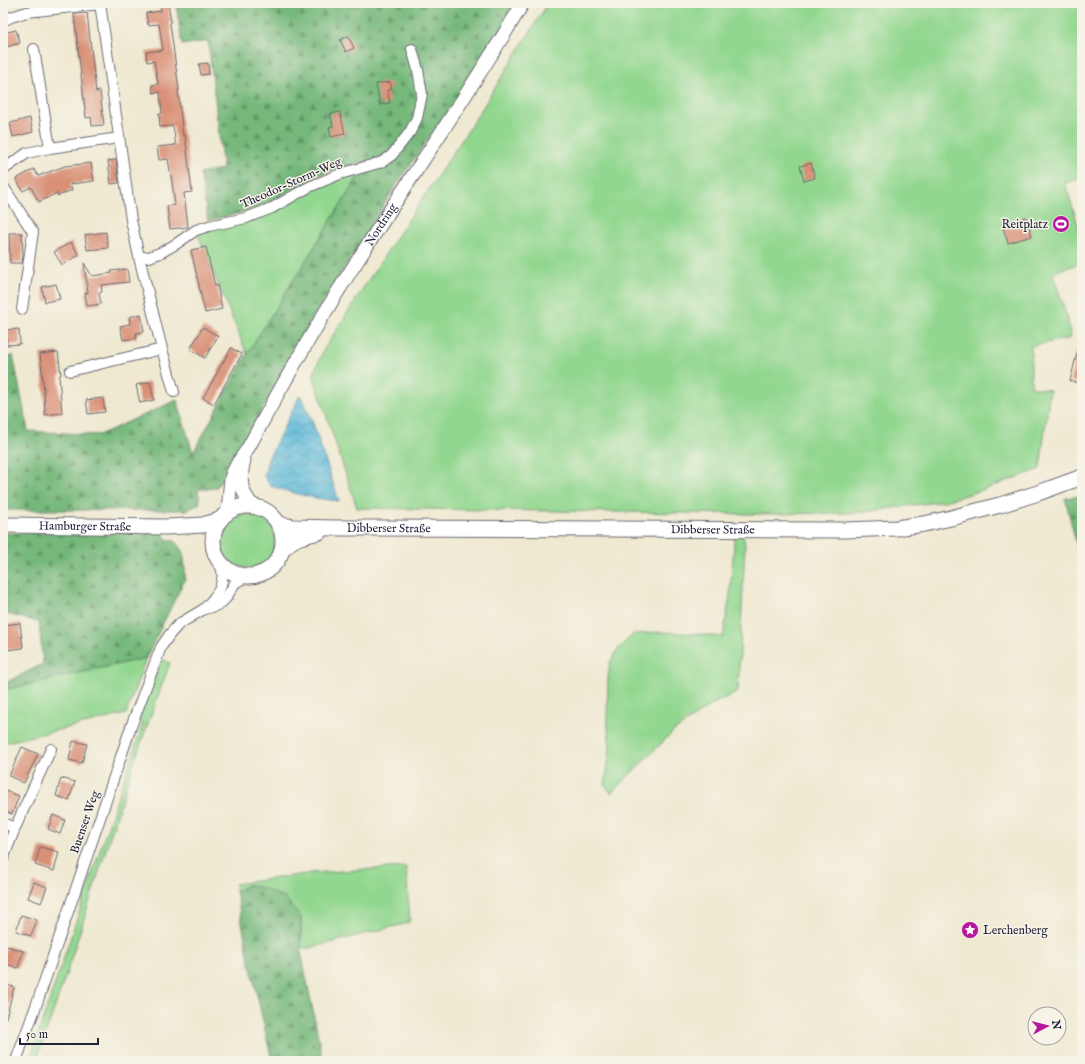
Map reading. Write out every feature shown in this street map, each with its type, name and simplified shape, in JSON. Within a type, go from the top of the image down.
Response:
[{"type":"main road","name":"Dibberser Straße","points":[[278,524],[294,527],[336,528],[846,530],[897,528],[924,524],[976,512],[1038,493],[1082,477]]},
{"type":"main road","points":[[240,507],[254,507],[268,513],[278,524],[281,531],[282,550],[278,559],[269,569],[257,575],[247,576],[232,573],[221,564],[216,554],[213,546],[214,532],[224,517],[232,510],[240,507]]},
{"type":"main road","name":"Hamburger Straße","points":[[3,525],[167,527],[203,525],[224,517]]},
{"type":"main road","name":"Hamburger Straße","points":[[167,527],[197,534],[213,546]]},
{"type":"main road","name":"Dibberser Straße","points":[[282,550],[289,542],[295,539],[336,528]]},
{"type":"street","name":"Nordring","points":[[224,517],[229,501],[232,476],[315,327],[443,130],[523,3]]},
{"type":"street","points":[[3,21],[26,8],[100,4],[131,220],[139,257],[174,392]]},
{"type":"street","points":[[34,49],[50,148]]},
{"type":"street","name":"Theodor-Storm-Weg","points":[[139,257],[148,257],[160,253],[196,230],[246,218],[272,208],[309,187],[340,174],[382,162],[392,155],[410,132],[417,118],[420,106],[422,94],[418,70],[412,49]]},
{"type":"street","points":[[3,170],[27,154],[50,148],[119,138]]},
{"type":"street","points":[[3,186],[33,232],[22,309]]},
{"type":"street","points":[[70,371],[162,349]]},
{"type":"street","name":"Nordring","points":[[247,450],[242,470],[242,486],[244,494],[254,507]]},
{"type":"street","name":"Buenser Weg","points":[[204,609],[213,599],[222,584],[223,576],[221,564]]},
{"type":"street","name":"Buenser Weg","points":[[16,1061],[132,724],[161,646],[179,624],[204,609],[221,603],[226,598],[235,583],[247,576]]},
{"type":"street","points":[[3,859],[15,828],[51,749]]},
{"type":"street","points":[[3,823],[15,828]]},
{"type":"green space","points":[[176,3],[518,3],[495,43],[395,187],[311,321],[235,459],[216,488],[198,490],[200,503],[188,510],[3,510],[3,360],[13,355],[28,431],[99,435],[177,400],[193,453],[247,354],[366,162],[321,174],[259,208],[208,221],[200,173],[223,169],[208,41],[182,45]]},
{"type":"green space","points":[[548,3],[1082,3],[1082,178],[1065,183],[1082,238],[1082,263],[1059,270],[1053,274],[1068,320],[1071,338],[1031,346],[1031,387],[1050,390],[1040,469],[977,492],[944,501],[855,513],[752,514],[357,508],[313,375],[323,351],[471,126]]},
{"type":"green space","points":[[365,166],[247,354],[196,230],[227,223]]},
{"type":"green space","points":[[1081,496],[1082,502],[1082,567],[1065,498]]},
{"type":"green space","points":[[243,514],[253,514],[263,518],[271,526],[275,536],[275,546],[271,556],[263,564],[253,568],[243,568],[233,564],[225,556],[221,546],[221,536],[225,526],[233,518]]},
{"type":"green space","points":[[735,530],[742,530],[745,544],[738,692],[711,705],[674,731],[611,793],[605,785],[610,750],[607,715],[610,663],[618,649],[633,634],[661,632],[723,637],[730,595]]},
{"type":"green space","points":[[163,532],[166,539],[175,541],[181,549],[184,559],[185,579],[146,658],[3,690],[3,684],[43,664],[39,622],[3,613],[3,533]]},
{"type":"green space","points":[[146,658],[126,714],[3,743],[3,690]]},
{"type":"green space","points":[[162,659],[170,663],[133,765],[67,972],[36,1061],[29,1061],[143,723],[138,721]]},
{"type":"green space","points":[[406,867],[410,920],[408,923],[301,950],[301,917],[248,885],[236,891],[235,884],[311,873]]},
{"type":"green space","points":[[248,885],[263,888],[285,898],[301,917],[301,951],[323,1061],[272,1061],[248,955],[236,891]]},
{"type":"water","points":[[300,395],[312,420],[339,501],[321,499],[270,486],[264,476],[268,459]]},
{"type":"building","points":[[160,3],[168,3],[183,136],[185,135],[192,192],[184,193],[188,227],[170,229],[167,206],[175,205],[172,182],[168,159],[159,160],[157,147],[176,145],[173,126],[160,127],[159,114],[162,114],[160,92],[153,93],[152,85],[158,84],[154,61],[147,62],[146,52],[163,50],[159,24],[148,25],[146,13],[161,11]]},
{"type":"building","points":[[87,13],[96,92],[100,91],[104,125],[92,126],[91,117],[86,118],[74,14]]},
{"type":"building","points":[[16,30],[20,43],[3,48],[3,33]]},
{"type":"building","points":[[348,36],[354,48],[346,52],[340,40]]},
{"type":"building","points":[[208,63],[209,74],[201,75],[199,64]]},
{"type":"building","points":[[390,82],[392,89],[387,90],[390,103],[380,105],[376,84]]},
{"type":"building","points":[[340,112],[345,134],[331,137],[329,127],[333,126],[330,114]]},
{"type":"building","points":[[30,118],[33,132],[13,137],[10,123]]},
{"type":"building","points":[[116,160],[119,183],[111,184],[108,161]]},
{"type":"building","points":[[91,163],[94,181],[70,184],[72,190],[58,196],[57,193],[39,202],[31,187],[23,191],[16,179],[34,169],[38,176],[65,166]]},
{"type":"building","points":[[811,163],[815,178],[804,181],[800,166]]},
{"type":"building","points":[[1026,217],[1032,236],[1008,243],[1002,224]]},
{"type":"building","points":[[106,232],[108,248],[87,250],[85,235]]},
{"type":"building","points":[[9,233],[22,233],[22,263],[10,263]]},
{"type":"building","points":[[71,242],[79,255],[62,265],[54,252]]},
{"type":"building","points":[[206,247],[222,309],[205,313],[191,250]]},
{"type":"building","points":[[84,263],[92,276],[127,269],[129,282],[101,285],[102,292],[99,293],[101,304],[87,306],[85,293],[88,293]]},
{"type":"building","points":[[56,284],[60,299],[45,302],[42,287]]},
{"type":"building","points":[[141,314],[144,332],[136,333],[137,338],[123,340],[120,326],[130,324],[129,317]]},
{"type":"building","points":[[203,327],[218,336],[205,358],[190,349]]},
{"type":"building","points":[[19,329],[20,344],[7,345],[6,330]]},
{"type":"building","points":[[1079,345],[1082,345],[1082,384],[1070,381]]},
{"type":"building","points":[[231,348],[242,354],[214,404],[203,398]]},
{"type":"building","points":[[58,352],[61,375],[59,376],[62,413],[45,415],[40,354]]},
{"type":"building","points":[[150,382],[154,400],[140,403],[136,385]]},
{"type":"building","points":[[103,398],[105,412],[88,414],[86,400]]},
{"type":"building","points":[[20,623],[23,648],[6,650],[4,625]]},
{"type":"building","points":[[73,741],[87,744],[82,763],[69,760]]},
{"type":"building","points":[[22,747],[38,754],[24,783],[9,776]]},
{"type":"building","points":[[61,778],[75,782],[69,800],[56,796]]},
{"type":"building","points":[[3,790],[19,796],[12,814],[3,811]]},
{"type":"building","points":[[53,815],[65,820],[60,834],[48,829]]},
{"type":"building","points":[[40,847],[59,852],[54,871],[35,865]]},
{"type":"building","points":[[34,882],[47,887],[41,903],[28,898]]},
{"type":"building","points":[[21,915],[37,920],[31,936],[16,931]]},
{"type":"building","points":[[7,946],[23,951],[18,968],[3,963],[3,957]]},
{"type":"building","points":[[3,984],[14,987],[6,1018],[3,1018]]},
{"type":"place","name":"Reitplatz","points":[[1061,224]]},
{"type":"place","name":"Lerchenberg","points":[[970,930]]}]
